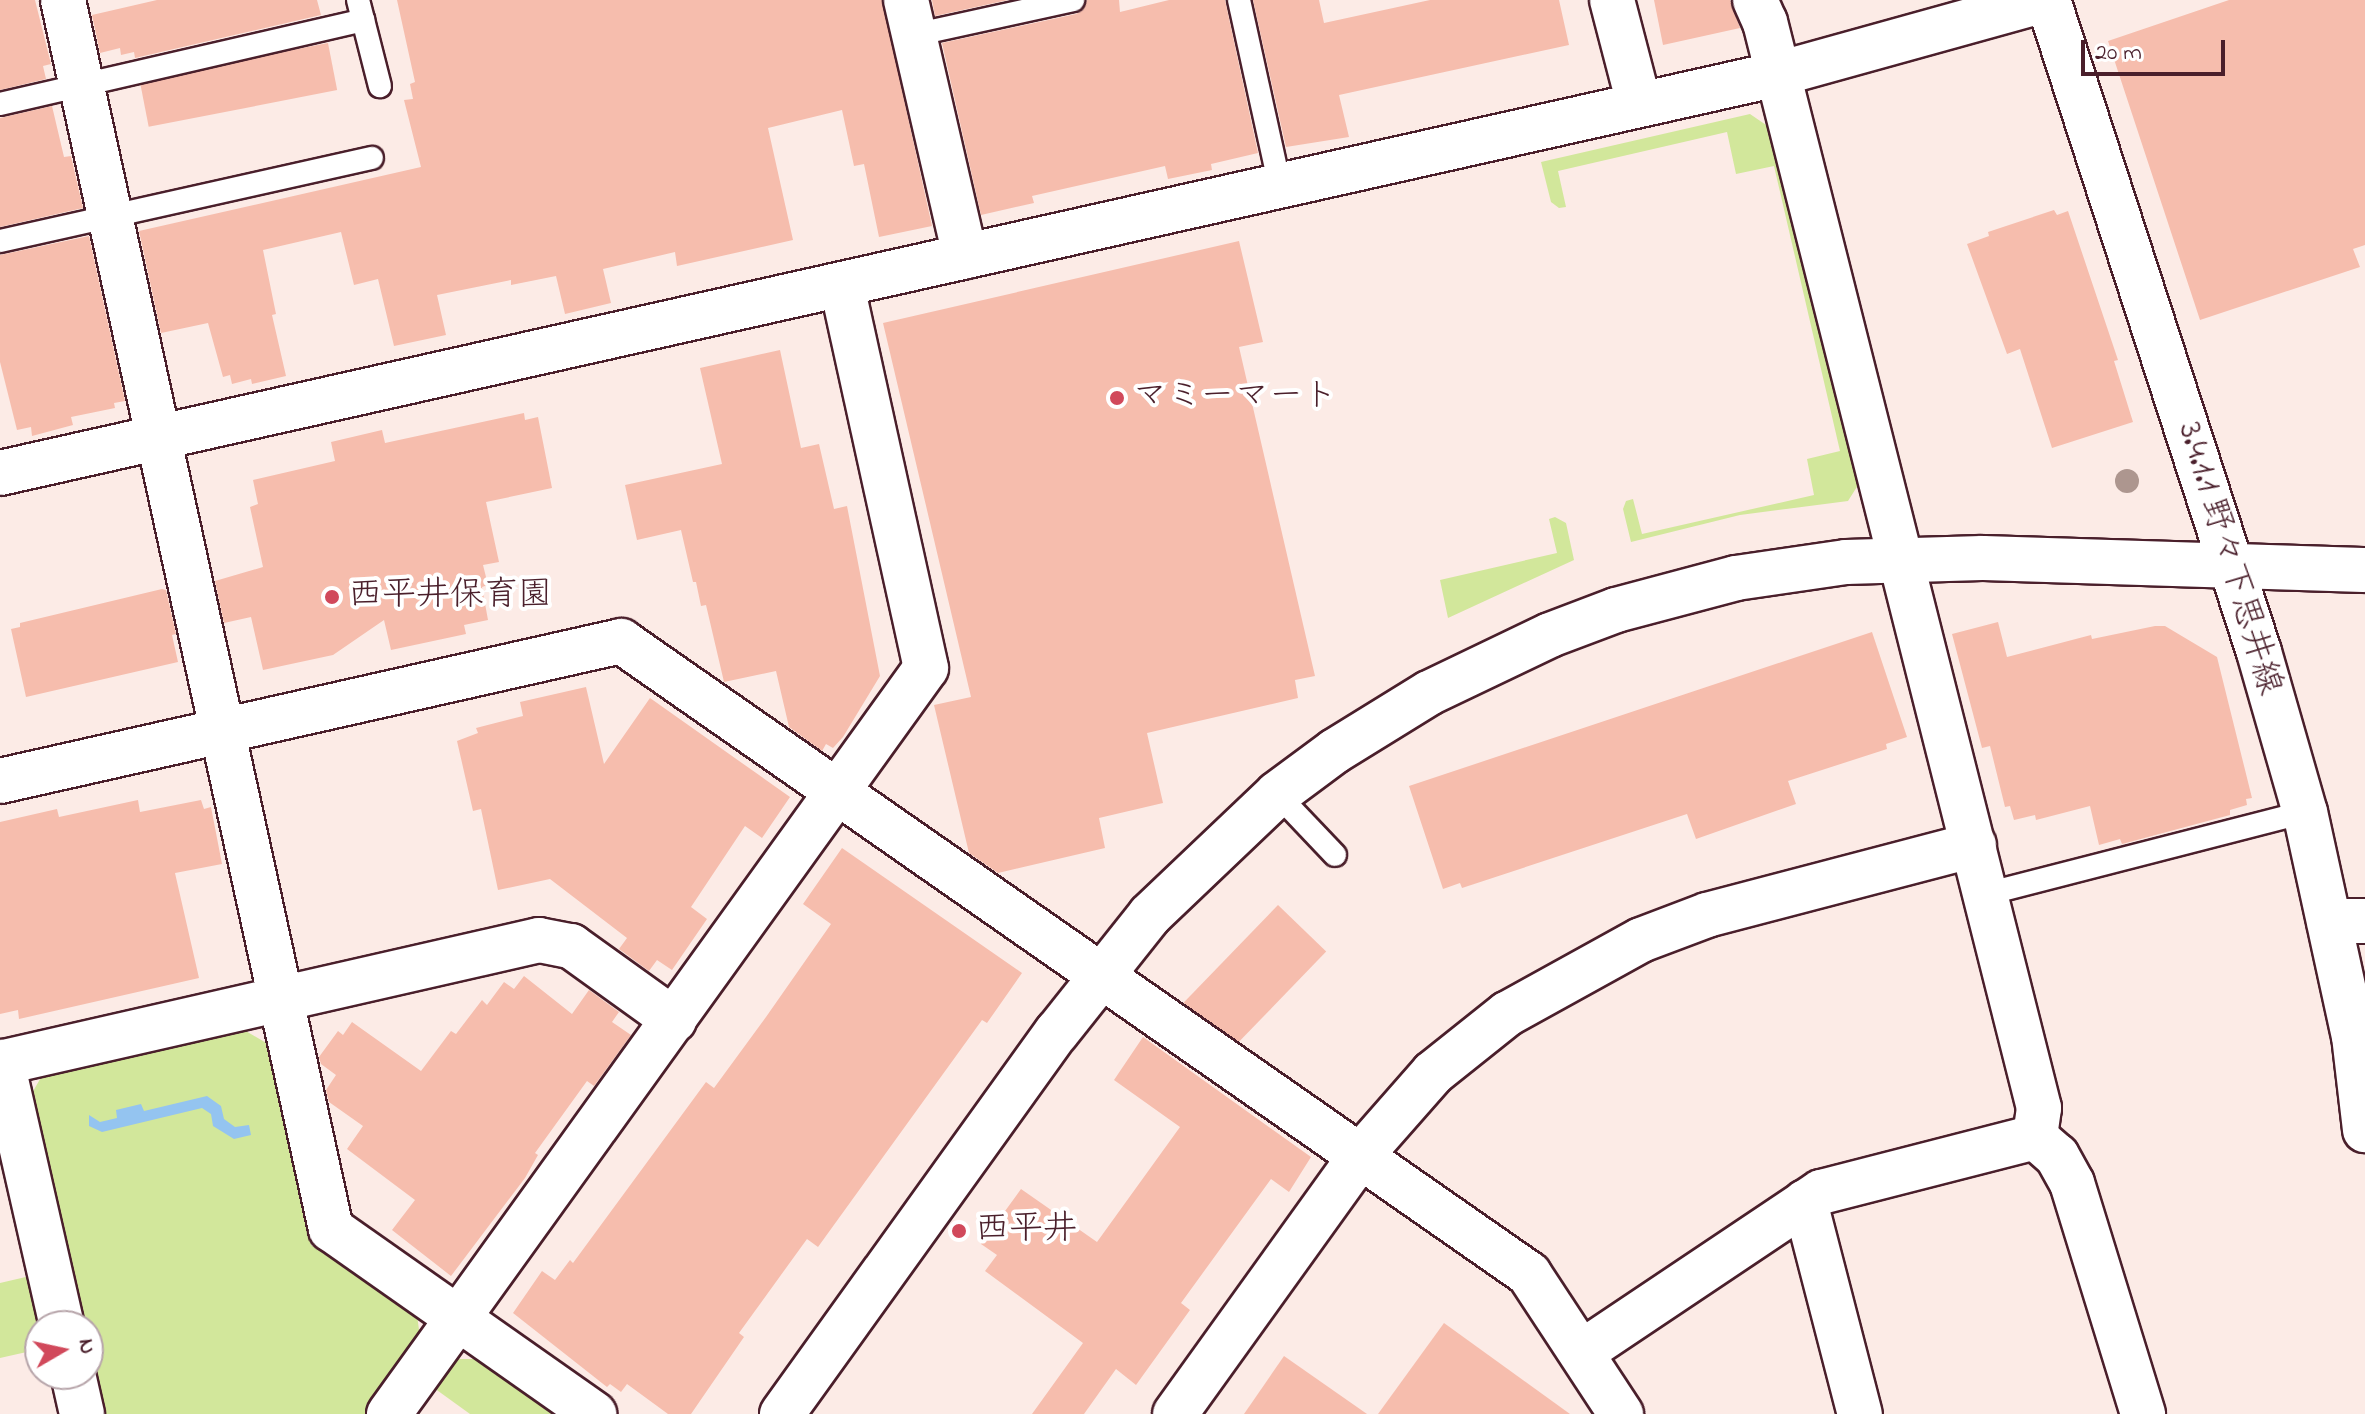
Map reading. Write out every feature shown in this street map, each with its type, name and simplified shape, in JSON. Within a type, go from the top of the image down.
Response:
[{"type":"street","points":[[63,0],[223,732],[278,999],[331,1229],[456,1320],[594,1414]]},
{"type":"street","points":[[1612,0],[1639,104]]},
{"type":"street","points":[[1755,0],[1778,74],[2039,1108],[2035,1137]]},
{"type":"street","points":[[0,473],[1778,74],[2047,0]]},
{"type":"street","name":"3.4.1.1 野々下思井線","points":[[2047,0],[2231,566],[2305,812],[2347,920],[2354,1036],[2365,1130]]},
{"type":"street","points":[[910,18],[965,256]]},
{"type":"street","points":[[389,1414],[839,793],[926,668],[842,286]]},
{"type":"street","points":[[782,1414],[1100,974],[1160,904],[1277,794],[1335,751],[1429,693],[1563,630],[1630,606],[1736,578],[1846,562],[1900,559],[2365,570]]},
{"type":"street","points":[[0,781],[621,641],[1529,1274],[1621,1414]]},
{"type":"street","points":[[1175,1414],[1361,1155],[1433,1073],[1507,1014],[1641,940],[1707,915],[1974,845]]},
{"type":"street","points":[[58,1310],[1,1062],[539,940],[571,946],[674,1020]]},
{"type":"street","points":[[1582,1352],[1821,1192],[2035,1137]]},
{"type":"street","points":[[2035,1137],[2057,1156],[2072,1183],[2143,1414]]},
{"type":"street","points":[[1805,1202],[1860,1414]]},
{"type":"street","points":[[77,1390],[82,1414]]},
{"type":"lane","points":[[910,18],[1073,0]]},
{"type":"lane","points":[[1239,0],[1280,186]]},
{"type":"lane","points":[[0,104],[81,86],[360,10],[380,86]]},
{"type":"lane","points":[[0,241],[372,158]]},
{"type":"lane","points":[[1277,794],[1335,855]]},
{"type":"lane","points":[[1986,894],[2305,812]]},
{"type":"green space","points":[[1750,114],[1769,127],[1860,482],[1848,501],[1740,515],[1631,542],[1623,509],[1626,501],[1633,499],[1642,534],[1814,495],[1807,459],[1840,451],[1774,166],[1736,174],[1727,132],[1558,171],[1566,207],[1559,208],[1551,202],[1541,162]]},
{"type":"green space","points":[[1555,517],[1566,523],[1574,560],[1448,618],[1440,580],[1557,553],[1549,519]]},
{"type":"green space","points":[[244,1030],[268,1044],[311,1245],[417,1315],[420,1337],[366,1414],[105,1414],[100,1390],[104,1390],[104,1310],[81,1310],[32,1093],[43,1074]]},
{"type":"green space","points":[[30,1276],[37,1310],[24,1310],[24,1353],[0,1358],[0,1283]]},
{"type":"green space","points":[[456,1359],[481,1359],[558,1414],[470,1414],[434,1388]]},
{"type":"water","points":[[207,1096],[221,1106],[224,1119],[235,1127],[249,1125],[251,1135],[234,1139],[213,1126],[211,1114],[202,1108],[102,1132],[89,1126],[89,1115],[100,1122],[117,1118],[116,1110],[141,1104],[144,1111]]},
{"type":"building","points":[[0,0],[35,0],[51,64],[43,66],[46,79],[0,90]]},
{"type":"building","points":[[157,0],[317,0],[321,15],[135,58],[134,52],[121,55],[120,48],[100,53],[92,15]]},
{"type":"building","points":[[397,0],[882,0],[932,226],[879,237],[864,164],[854,166],[842,110],[768,128],[793,240],[677,266],[675,252],[603,269],[611,303],[565,314],[556,276],[511,285],[511,280],[437,295],[446,335],[394,346],[378,279],[354,285],[341,232],[263,250],[276,314],[272,315],[286,376],[252,384],[251,379],[232,384],[230,375],[223,377],[208,323],[161,333],[139,231],[421,167],[404,100],[413,99],[410,84],[415,82]]},
{"type":"building","points":[[932,0],[1008,0],[935,16]]},
{"type":"building","points":[[1087,0],[1119,0],[1120,12],[1169,0],[1225,0],[1258,153],[1211,164],[1212,170],[1168,179],[1165,166],[1032,196],[1034,203],[981,215],[942,43],[1076,14],[1083,10]]},
{"type":"building","points":[[1253,0],[1319,0],[1324,23],[1430,0],[1559,0],[1569,45],[1339,95],[1349,137],[1286,147]]},
{"type":"building","points":[[1654,0],[1730,0],[1740,28],[1663,45]]},
{"type":"building","points":[[2229,0],[2365,0],[2365,245],[2353,249],[2360,267],[2200,320],[2108,41]]},
{"type":"building","points":[[328,43],[337,90],[149,127],[140,80]]},
{"type":"building","points":[[52,106],[64,157],[71,156],[83,208],[0,227],[0,118]]},
{"type":"building","points":[[2054,210],[2057,215],[2068,211],[2118,360],[2114,361],[2133,422],[2052,448],[2020,349],[2007,354],[1967,244],[1989,236],[1988,232]]},
{"type":"building","points":[[89,236],[125,401],[114,403],[115,408],[71,417],[73,425],[32,436],[31,427],[17,430],[0,362],[0,255]]},
{"type":"building","points":[[1239,241],[1263,342],[1239,347],[1315,676],[1295,680],[1298,698],[1147,733],[1163,803],[1099,818],[1105,848],[998,873],[969,853],[934,705],[971,697],[883,323]]},
{"type":"building","points":[[780,350],[801,448],[819,444],[834,509],[847,506],[880,676],[843,737],[833,748],[826,744],[822,751],[789,727],[776,671],[724,682],[706,605],[701,606],[696,582],[693,582],[681,530],[637,540],[625,485],[722,464],[700,368]]},
{"type":"building","points":[[524,413],[525,420],[538,417],[552,488],[486,502],[499,562],[483,565],[488,585],[482,587],[488,620],[464,625],[466,634],[391,650],[384,620],[333,655],[263,670],[251,617],[224,623],[215,581],[263,567],[250,507],[258,504],[253,480],[335,461],[331,442],[382,430],[385,443]]},
{"type":"building","points":[[166,590],[176,634],[172,635],[178,662],[26,697],[11,629],[20,627],[20,623]]},
{"type":"building","points":[[1998,622],[2007,657],[2091,635],[2092,639],[2165,626],[2217,657],[2252,798],[2246,799],[2247,805],[2230,810],[2230,815],[2122,844],[2120,839],[2099,845],[2090,806],[2036,820],[2035,815],[2014,820],[2010,806],[2005,807],[1990,746],[1982,748],[1952,634]]},
{"type":"building","points":[[1872,632],[1907,737],[1886,744],[1887,749],[1788,781],[1796,804],[1696,839],[1687,814],[1462,888],[1460,883],[1443,889],[1409,786]]},
{"type":"building","points":[[586,687],[604,764],[650,698],[790,797],[762,838],[745,826],[691,907],[707,919],[672,970],[657,960],[649,971],[619,949],[627,938],[550,879],[498,890],[481,809],[473,811],[457,741],[478,733],[476,728],[523,716],[520,702]]},
{"type":"building","points":[[138,800],[140,812],[201,800],[204,809],[211,807],[222,864],[175,873],[199,978],[19,1019],[18,1010],[0,1014],[0,822],[57,809],[59,817]]},
{"type":"building","points":[[842,848],[1022,973],[987,1023],[982,1020],[818,1247],[807,1239],[739,1333],[744,1337],[691,1414],[668,1414],[627,1384],[621,1392],[610,1384],[607,1387],[513,1313],[542,1271],[555,1280],[570,1260],[573,1263],[706,1082],[714,1088],[766,1017],[831,924],[803,904]]},
{"type":"building","points":[[1278,905],[1326,952],[1232,1049],[1184,1003]]},
{"type":"building","points":[[524,976],[572,1014],[589,990],[619,1012],[612,1022],[631,1035],[594,1086],[587,1081],[535,1153],[538,1155],[525,1178],[451,1276],[392,1230],[415,1200],[347,1149],[363,1126],[329,1102],[326,1090],[336,1075],[321,1064],[319,1057],[338,1031],[343,1035],[352,1022],[421,1071],[451,1031],[456,1034],[482,1000],[487,1005],[504,982],[514,989]]},
{"type":"building","points":[[1143,1037],[1311,1157],[1289,1192],[1271,1179],[1181,1303],[1190,1310],[1136,1385],[1116,1369],[1084,1414],[1032,1414],[1083,1343],[985,1271],[997,1255],[981,1244],[1021,1189],[1097,1242],[1180,1127],[1114,1080]]},
{"type":"building","points":[[1444,1323],[1570,1414],[1378,1414]]},
{"type":"building","points":[[1284,1356],[1367,1414],[1244,1414]]},
{"type":"place","name":"マミーマート","points":[[1117,398]]},
{"type":"place","name":"西平井保育園","points":[[332,597]]},
{"type":"place","name":"西平井","points":[[959,1231]]}]
